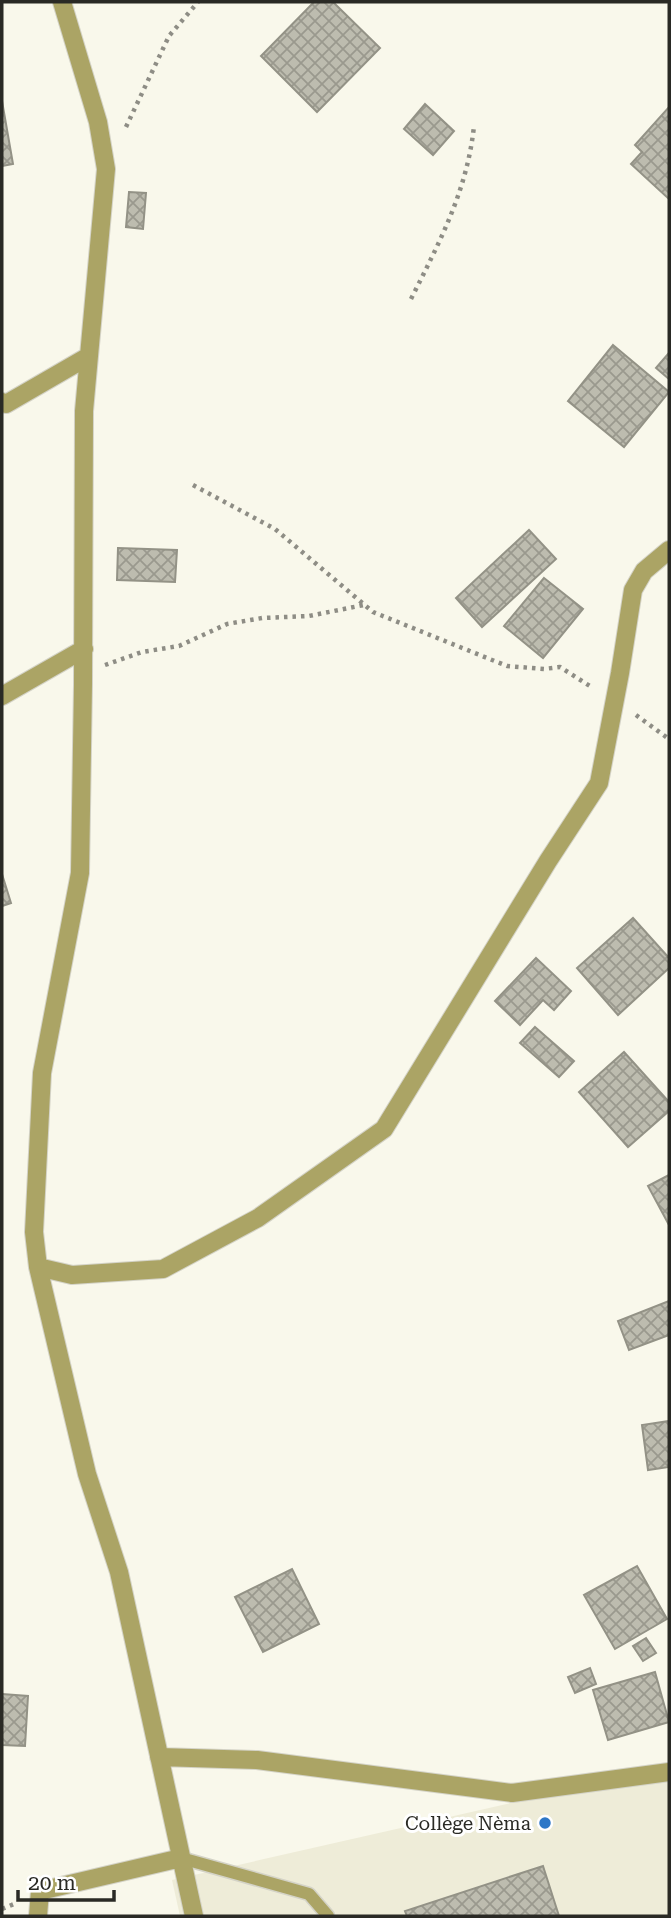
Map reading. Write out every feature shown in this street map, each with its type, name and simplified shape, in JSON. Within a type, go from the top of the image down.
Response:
[{"type":"street","points":[[62,2],[98,122],[106,169],[84,411],[84,650],[79,873],[42,1073],[34,1233],[38,1267],[87,1474],[119,1572],[194,1916]]},
{"type":"street","points":[[2,402],[6,404],[89,356]]},
{"type":"street","points":[[38,1267],[72,1275],[163,1269],[258,1218],[384,1129],[599,783],[633,590],[644,571],[669,550]]},
{"type":"street","points":[[2,696],[84,650]]},
{"type":"street","points":[[159,1757],[257,1760],[512,1793],[669,1772]]},
{"type":"street","points":[[38,1916],[40,1891],[181,1858]]},
{"type":"lane","points":[[181,1858],[309,1894],[328,1916]]},
{"type":"path","points":[[106,169],[169,36],[198,2]]},
{"type":"path","points":[[411,299],[446,229],[470,159],[474,126]]},
{"type":"path","points":[[193,485],[275,529],[373,612],[507,666],[544,669],[560,667],[669,739]]},
{"type":"path","points":[[84,650],[90,669],[142,652],[179,646],[227,624],[262,618],[309,616],[365,605]]},
{"type":"shaded area","name":"Collège Nèma","points":[[669,1767],[669,1916],[180,1916],[172,1880]]},
{"type":"building","points":[[314,2],[333,2],[380,48],[317,112],[261,56]]},
{"type":"building","points":[[2,101],[13,164],[2,166]]},
{"type":"building","points":[[425,104],[454,131],[433,155],[404,129]]},
{"type":"building","points":[[669,107],[669,199],[631,164],[642,152],[635,145]]},
{"type":"building","points":[[129,192],[146,193],[143,229],[126,227]]},
{"type":"building","points":[[613,345],[669,392],[624,447],[568,401]]},
{"type":"building","points":[[669,355],[669,379],[656,368]]},
{"type":"building","points":[[529,530],[556,559],[482,627],[456,598]]},
{"type":"building","points":[[118,548],[177,550],[175,582],[117,580]]},
{"type":"building","points":[[544,578],[583,609],[543,658],[504,626]]},
{"type":"building","points":[[2,874],[11,903],[2,906]]},
{"type":"building","points":[[633,918],[669,958],[669,968],[618,1015],[577,968]]},
{"type":"building","points":[[536,958],[571,991],[554,1010],[543,1000],[520,1025],[495,1001]]},
{"type":"building","points":[[535,1027],[574,1061],[559,1077],[520,1043]]},
{"type":"building","points":[[624,1052],[669,1102],[669,1111],[628,1147],[579,1092]]},
{"type":"building","points":[[669,1175],[669,1225],[648,1186]]},
{"type":"building","points":[[669,1301],[669,1335],[629,1350],[618,1321]]},
{"type":"building","points":[[669,1421],[669,1467],[648,1470],[642,1425]]},
{"type":"building","points":[[637,1566],[667,1619],[615,1649],[584,1595]]},
{"type":"building","points":[[292,1569],[319,1624],[263,1652],[235,1597]]},
{"type":"building","points":[[646,1638],[656,1653],[643,1661],[633,1646]]},
{"type":"building","points":[[590,1668],[596,1684],[575,1693],[568,1677]]},
{"type":"building","points":[[655,1672],[669,1722],[608,1740],[593,1690]]},
{"type":"building","points":[[2,1694],[28,1696],[25,1746],[2,1745]]},
{"type":"building","points":[[543,1866],[559,1916],[407,1916],[405,1911]]},
{"type":"place","name":"Collège Nèma","points":[[545,1823]]}]
